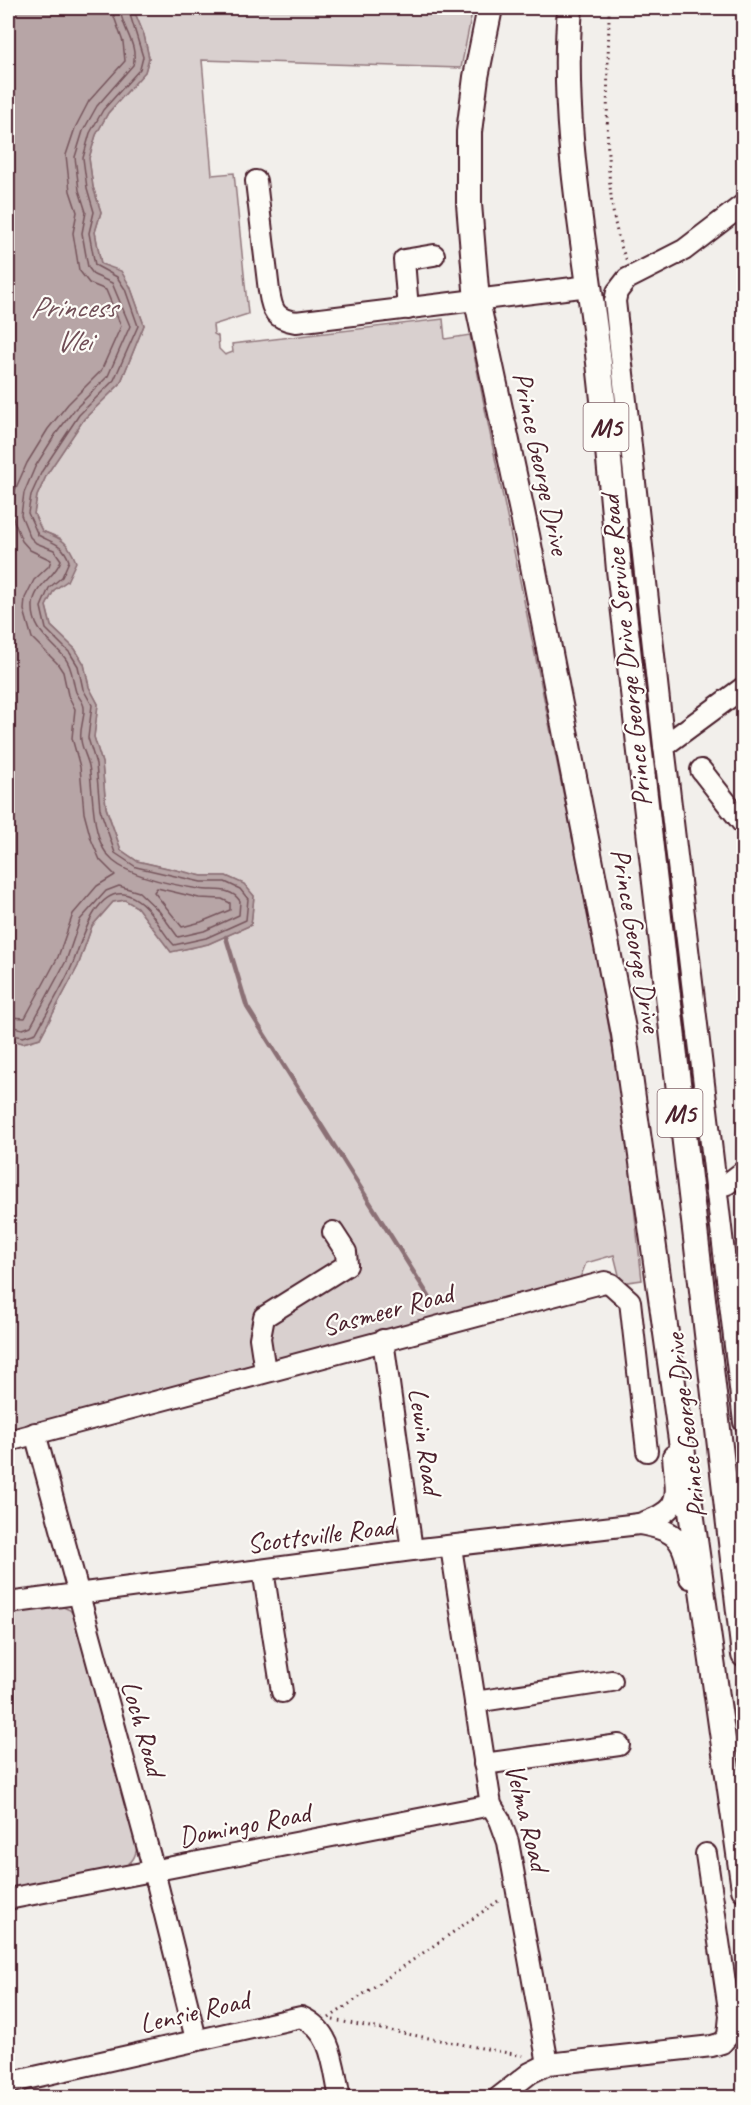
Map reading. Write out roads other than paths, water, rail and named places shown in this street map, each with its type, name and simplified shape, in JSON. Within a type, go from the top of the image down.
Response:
[{"type":"main road","name":"Prince George Drive","points":[[490,8],[476,77],[469,132],[468,204],[477,301],[527,535],[613,970],[632,1081],[670,1375],[744,1889]]},
{"type":"main road","name":"Prince George Drive","points":[[570,8],[567,70],[572,153],[603,389],[619,570],[662,957],[744,1655]]},
{"type":"street","points":[[256,181],[269,291],[276,316],[283,321],[296,322],[589,286]]},
{"type":"street","name":"Prince George Drive Service Road","points":[[744,204],[684,250],[631,268],[621,284],[615,302],[664,746],[744,1422]]},
{"type":"street","points":[[408,309],[402,266],[404,260],[434,255]]},
{"type":"street","points":[[664,746],[744,687]]},
{"type":"street","points":[[701,770],[744,825]]},
{"type":"street","points":[[716,1187],[727,1184],[744,1171]]},
{"type":"street","points":[[265,1371],[260,1338],[264,1317],[348,1262],[346,1252],[333,1232]]},
{"type":"street","name":"Sasmeer Road","points":[[8,1441],[598,1282],[611,1284],[626,1296],[632,1308],[647,1451]]},
{"type":"street","name":"Lewin Road","points":[[383,1340],[412,1550]]},
{"type":"street","name":"Scottsville Road","points":[[8,1603],[412,1550],[639,1524],[666,1513],[675,1500],[670,1375]]},
{"type":"street","name":"Loch Road","points":[[35,1433],[154,1870],[196,2039]]},
{"type":"street","name":"Scottsville Road","points":[[639,1524],[671,1532],[681,1543],[692,1590],[708,1633]]},
{"type":"street","name":"Velma Road","points":[[451,1547],[491,1805],[505,1831],[516,1888],[539,2060]]},
{"type":"street","points":[[264,1570],[282,1692]]},
{"type":"street","points":[[475,1702],[612,1681]]},
{"type":"street","points":[[484,1764],[619,1746]]},
{"type":"street","name":"Domingo Road","points":[[8,1899],[491,1805]]},
{"type":"street","points":[[498,2097],[530,2073],[539,2060],[712,2046],[722,2043],[728,2036],[730,2016],[706,1854]]},
{"type":"street","name":"Lensie Road","points":[[8,2083],[301,2017],[316,2024],[326,2040],[340,2097]]},
{"type":"water","name":"Princess Vlei","points":[[8,8],[133,8],[144,35],[149,58],[145,72],[108,113],[96,135],[89,158],[93,187],[101,212],[95,232],[101,264],[121,271],[130,286],[144,325],[120,384],[84,419],[47,474],[37,496],[34,514],[42,531],[64,542],[76,562],[67,581],[54,590],[46,606],[51,626],[75,649],[84,664],[89,687],[98,704],[94,737],[102,763],[106,808],[121,850],[137,861],[202,876],[226,876],[244,884],[254,896],[251,925],[208,944],[171,952],[137,907],[125,900],[113,902],[92,926],[78,966],[40,1038],[23,1043],[8,1039]]},
{"type":"waterway","points":[[226,937],[247,1007],[433,1303]]}]
